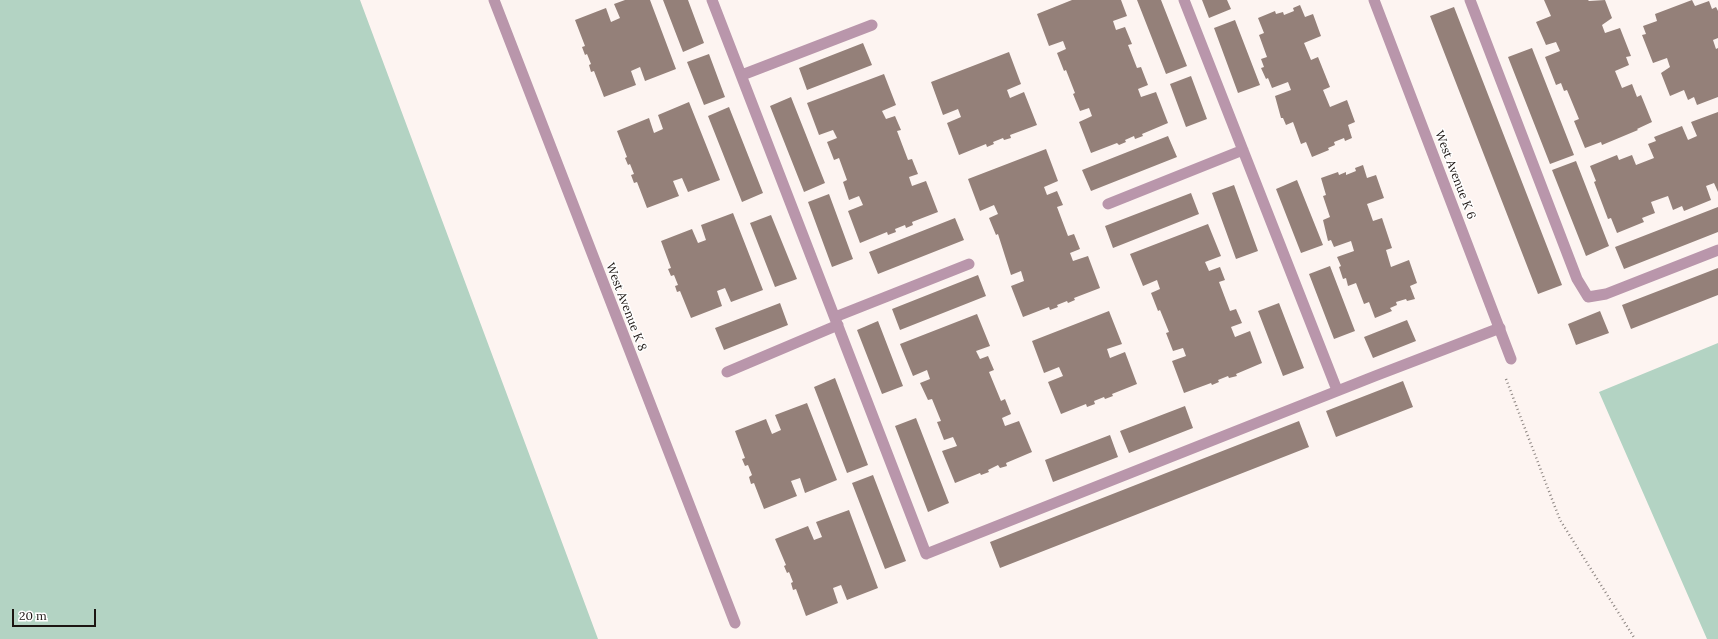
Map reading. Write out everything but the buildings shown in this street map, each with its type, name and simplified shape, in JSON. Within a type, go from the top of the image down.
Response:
[{"type":"street","name":"West Avenue K 8","points":[[494,0],[735,623]]},
{"type":"street","points":[[712,0],[926,554],[1337,390],[1500,328]]},
{"type":"street","points":[[1184,0],[1337,390]]},
{"type":"street","name":"West Avenue K 6","points":[[1374,0],[1511,359]]},
{"type":"street","points":[[1470,0],[1577,279],[1588,297],[1606,294],[1718,250]]},
{"type":"street","points":[[742,76],[872,25]]},
{"type":"street","points":[[1108,204],[1243,150]]},
{"type":"street","points":[[727,372],[837,321],[969,264]]},
{"type":"path","points":[[1511,359],[1506,379],[1560,520],[1636,639]]},
{"type":"green space","points":[[0,0],[360,0],[598,639],[0,639]]},
{"type":"green space","points":[[1718,343],[1718,639],[1707,639],[1599,392]]}]
